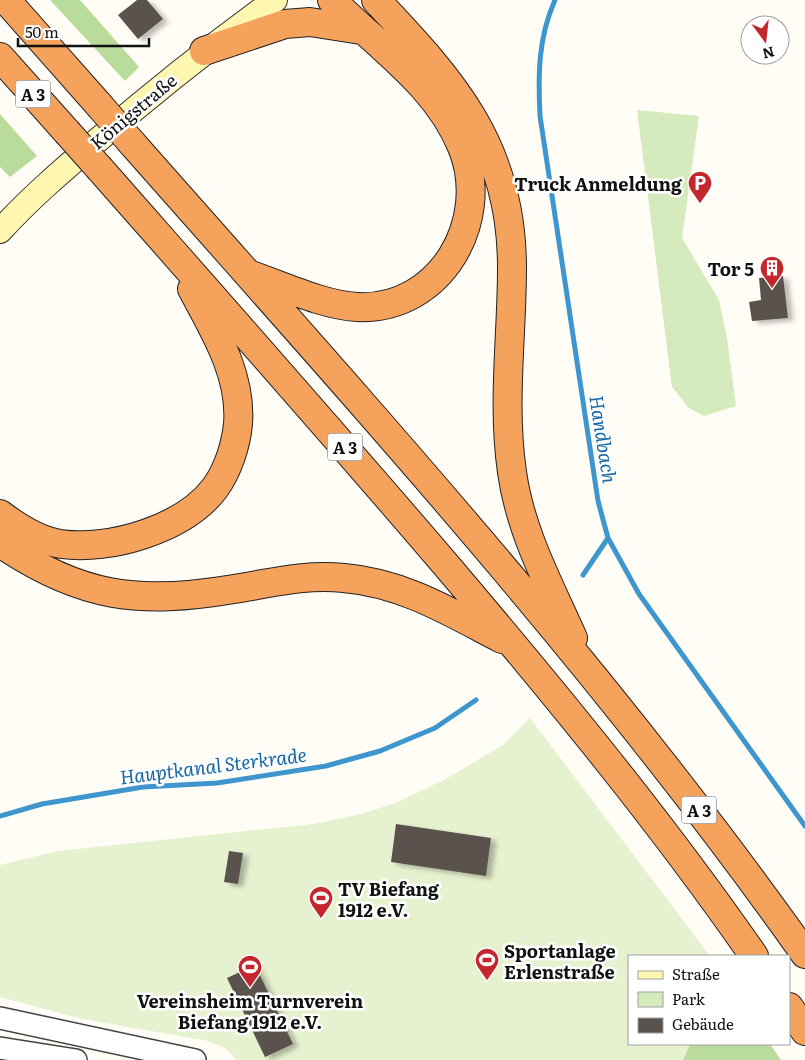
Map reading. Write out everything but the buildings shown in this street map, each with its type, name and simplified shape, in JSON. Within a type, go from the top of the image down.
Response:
[{"type":"highway","name":"A 3","points":[[6,0],[387,431],[587,669],[747,873],[805,954]]},
{"type":"highway","points":[[247,273],[336,304],[358,307],[380,305],[410,295],[433,279],[446,266],[459,245],[468,222],[472,194],[468,164],[462,146],[444,115],[426,91],[395,58],[361,30],[332,0]]},
{"type":"highway","points":[[376,0],[430,57],[457,92],[480,128],[496,167],[504,193],[511,243],[508,390],[509,450],[513,480],[521,513],[535,554],[587,669]]},
{"type":"highway","points":[[204,51],[284,24],[310,22],[361,30]]},
{"type":"highway","name":"A 3","points":[[0,57],[344,446],[514,646],[578,724],[711,894],[753,955]]},
{"type":"highway","points":[[0,514],[31,534],[59,544],[88,546],[144,535],[168,524],[202,501],[215,488],[225,470],[236,437],[238,416],[237,394],[220,342],[173,252]]},
{"type":"highway","points":[[0,543],[28,562],[67,581],[94,590],[130,596],[176,597],[321,577],[362,580],[417,595],[514,646]]},
{"type":"highway","points":[[790,1008],[805,1030]]},
{"type":"main road","name":"Königstraße","points":[[0,231],[57,175],[204,51],[275,0]]},
{"type":"street","points":[[0,1018],[194,1060]]},
{"type":"street","points":[[0,1048],[76,1060]]},
{"type":"green space","points":[[50,0],[80,0],[139,67],[125,81]]},
{"type":"green space","points":[[637,110],[699,116],[682,238],[719,300],[727,338],[736,406],[704,416],[689,408],[672,387]]},
{"type":"green space","points":[[0,114],[37,156],[10,177],[0,167]]},
{"type":"green space","points":[[530,718],[709,955],[628,955],[628,1045],[690,1045],[683,1060],[237,1060],[225,1048],[208,1041],[82,1019],[0,997],[0,865],[58,851],[314,824],[361,814],[395,803],[444,780],[503,745]]},
{"type":"green space","points":[[690,1045],[771,1045],[781,1060],[683,1060]]},
{"type":"waterway","name":"Handbach","points":[[555,0],[545,28],[540,57],[540,116],[598,501],[608,538],[639,594],[805,826]]},
{"type":"waterway","name":"Hauptkanal Sterkrade","points":[[583,575],[608,538]]},
{"type":"waterway","name":"Hauptkanal Sterkrade","points":[[0,816],[42,804],[143,787],[217,783],[326,766],[380,751],[435,728],[476,700]]},
{"type":"place","name":"Truck Anmeldung","points":[[700,204]]},
{"type":"place","name":"Tor 5","points":[[772,289]]},
{"type":"place","name":"TV Biefang 1912 e.V.","points":[[321,919]]},
{"type":"place","name":"Sportanlage Erlenstraße","points":[[487,981]]},
{"type":"place","name":"Vereinsheim Turnverein Biefang 1912 e.V.","points":[[250,988]]}]
